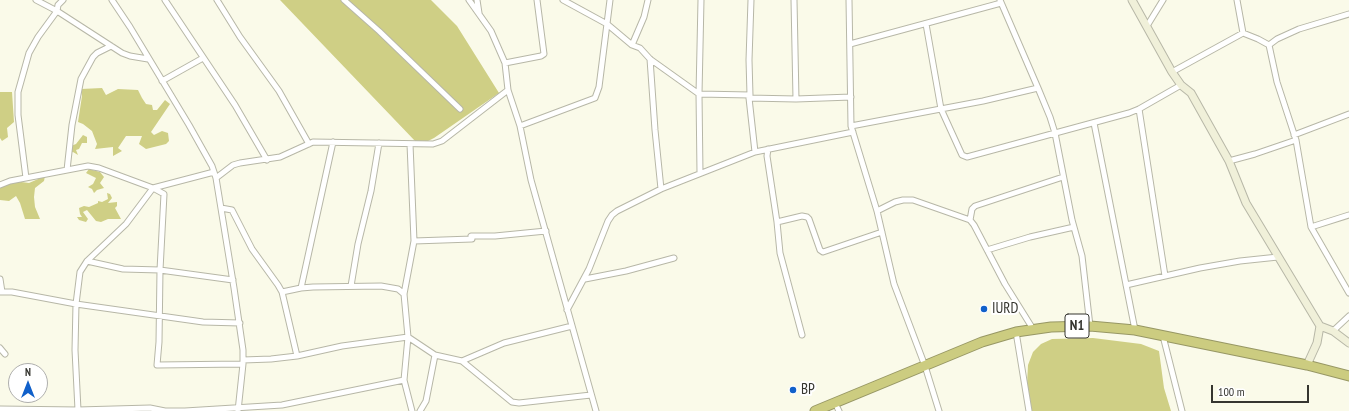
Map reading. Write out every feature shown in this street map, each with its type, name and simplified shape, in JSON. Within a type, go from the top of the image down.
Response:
[{"type":"highway","name":"N1","points":[[815,411],[837,407],[925,366],[982,342],[1033,328],[1090,326],[1135,330],[1307,365],[1349,376]]},
{"type":"street","points":[[36,0],[57,11],[111,46],[130,56],[148,59]]},
{"type":"street","points":[[26,178],[18,115],[18,92],[29,53],[38,37],[57,11],[58,5],[63,0]]},
{"type":"street","points":[[113,0],[189,125],[215,175],[240,323],[243,362],[239,409]]},
{"type":"street","points":[[165,0],[235,105],[267,160]]},
{"type":"street","points":[[217,0],[240,37],[278,91],[309,144]]},
{"type":"street","points":[[344,0],[379,31],[460,109]]},
{"type":"street","points":[[469,0],[491,32],[505,63],[508,90],[520,126],[531,180],[596,411]]},
{"type":"street","points":[[477,0],[479,14]]},
{"type":"street","points":[[505,63],[541,56],[544,54],[537,0]]},
{"type":"street","points":[[563,0],[607,24],[632,44],[643,50],[650,59],[699,94],[796,99],[851,96]]},
{"type":"street","points":[[520,126],[595,98],[599,87],[610,0]]},
{"type":"street","points":[[632,44],[644,17],[648,0]]},
{"type":"street","points":[[700,173],[699,94],[701,0]]},
{"type":"street","points":[[751,0],[750,97],[755,152]]},
{"type":"street","points":[[794,0],[796,99]]},
{"type":"street","points":[[849,0],[851,126],[877,211],[898,295],[925,366],[939,411]]},
{"type":"street","points":[[1132,0],[1172,72],[1181,86],[1190,93],[1228,161],[1246,203],[1320,326],[1333,331],[1349,343]]},
{"type":"street","points":[[1147,26],[1163,0]]},
{"type":"street","points":[[1237,0],[1243,33]]},
{"type":"street","points":[[850,44],[926,24],[1001,1],[1050,117],[1055,133],[1074,227],[1082,256],[1090,326]]},
{"type":"street","points":[[1269,45],[1277,39],[1299,29],[1349,14]]},
{"type":"street","points":[[926,24],[941,109],[962,155],[967,157],[1139,109],[1181,86]]},
{"type":"street","points":[[1172,72],[1243,33]]},
{"type":"street","points":[[1243,33],[1269,45],[1277,82],[1295,137],[1311,227],[1349,293]]},
{"type":"street","points":[[67,170],[72,125],[81,79],[93,57],[97,53],[111,46]]},
{"type":"street","points":[[162,82],[203,58]]},
{"type":"street","points":[[650,59],[661,189]]},
{"type":"street","points":[[851,126],[983,101],[1038,88]]},
{"type":"street","points":[[78,410],[75,350],[76,304],[80,272],[87,261],[126,224],[153,188],[215,175],[233,165],[280,157],[309,144],[320,142],[433,144],[442,141],[508,90]]},
{"type":"street","points":[[1139,109],[1165,276]]},
{"type":"street","points":[[1228,161],[1255,154],[1349,114]]},
{"type":"street","points":[[1094,122],[1135,330]]},
{"type":"street","points":[[567,310],[584,279],[612,215],[617,211],[661,189],[755,152],[853,132]]},
{"type":"street","points":[[301,288],[333,142]]},
{"type":"street","points":[[351,286],[358,244],[379,143]]},
{"type":"street","points":[[410,144],[414,241],[404,294],[408,338],[404,380],[412,411]]},
{"type":"street","points":[[768,149],[767,156],[778,222],[780,253],[802,335]]},
{"type":"street","points":[[0,185],[10,181],[88,166],[99,168],[153,188],[164,194],[160,270],[159,342],[156,366],[243,362],[271,359],[297,356],[337,347],[408,338],[434,355],[462,361],[512,402],[518,403],[591,395]]},
{"type":"street","points":[[970,220],[972,209],[975,206],[1064,177]]},
{"type":"street","points":[[877,211],[895,202],[913,200],[970,220],[1005,284],[1033,328]]},
{"type":"street","points":[[220,208],[232,210],[250,245],[282,292],[297,356]]},
{"type":"street","points":[[1311,227],[1349,215]]},
{"type":"street","points":[[778,222],[802,216],[807,217],[820,250],[823,252],[882,232]]},
{"type":"street","points":[[986,250],[1030,236],[1074,227]]},
{"type":"street","points":[[414,241],[472,239],[471,236],[495,236],[546,231]]},
{"type":"street","points":[[1126,285],[1240,261],[1278,257]]},
{"type":"street","points":[[584,279],[626,271],[674,258]]},
{"type":"street","points":[[87,261],[123,269],[160,270],[233,280]]},
{"type":"street","points":[[0,279],[1,292],[12,292],[76,304],[203,322],[240,323]]},
{"type":"street","points":[[282,292],[301,288],[351,286],[391,287],[398,289],[404,294]]},
{"type":"street","points":[[1333,331],[1349,316]]},
{"type":"street","points":[[462,361],[504,343],[572,326]]},
{"type":"street","points":[[1307,365],[1318,343],[1320,326]]},
{"type":"street","points":[[1016,332],[1029,411]]},
{"type":"street","points":[[1163,336],[1182,411]]},
{"type":"street","points":[[0,348],[5,354]]},
{"type":"street","points":[[420,411],[428,395],[434,355]]},
{"type":"street","points":[[0,409],[239,409],[288,404],[404,380]]},
{"type":"shaded area","points":[[280,0],[431,0],[457,26],[499,93],[434,138],[424,143],[416,142]]},
{"type":"shaded area","points":[[102,88],[106,95],[118,89],[138,90],[146,104],[152,105],[153,110],[157,110],[165,100],[170,104],[151,132],[154,135],[162,131],[168,133],[169,141],[166,144],[146,149],[139,144],[142,136],[126,136],[118,148],[122,151],[113,156],[113,147],[95,149],[97,144],[92,131],[78,122],[82,96],[81,89]]},
{"type":"shaded area","points":[[0,92],[12,92],[14,122],[7,128],[8,137],[2,141],[0,138]]},
{"type":"shaded area","points":[[83,135],[87,137],[87,143],[82,143],[79,149],[76,150],[78,155],[73,152],[70,153],[71,146],[76,144]]},
{"type":"shaded area","points":[[89,169],[100,172],[104,177],[100,183],[104,188],[97,190],[94,193],[92,189],[88,187],[93,184],[96,178],[86,173]]},
{"type":"shaded area","points":[[45,176],[44,181],[35,188],[35,207],[40,219],[25,219],[16,196],[9,201],[0,200],[0,188],[6,184],[14,181],[29,183]]},
{"type":"shaded area","points":[[107,193],[110,194],[112,198],[108,203],[117,202],[117,206],[115,208],[121,219],[108,219],[101,222],[96,221],[87,210],[83,212],[88,219],[86,222],[79,220],[77,217],[82,217],[79,208],[84,206],[89,207],[98,203],[98,201],[102,202],[108,199]]},
{"type":"shaded area","points":[[1093,338],[1141,344],[1159,351],[1164,388],[1171,411],[1031,411],[1027,384],[1028,365],[1033,352],[1041,344],[1052,339]]},
{"type":"place","name":"IURD","points":[[984,309]]},
{"type":"place","name":"BP","points":[[793,390]]}]
